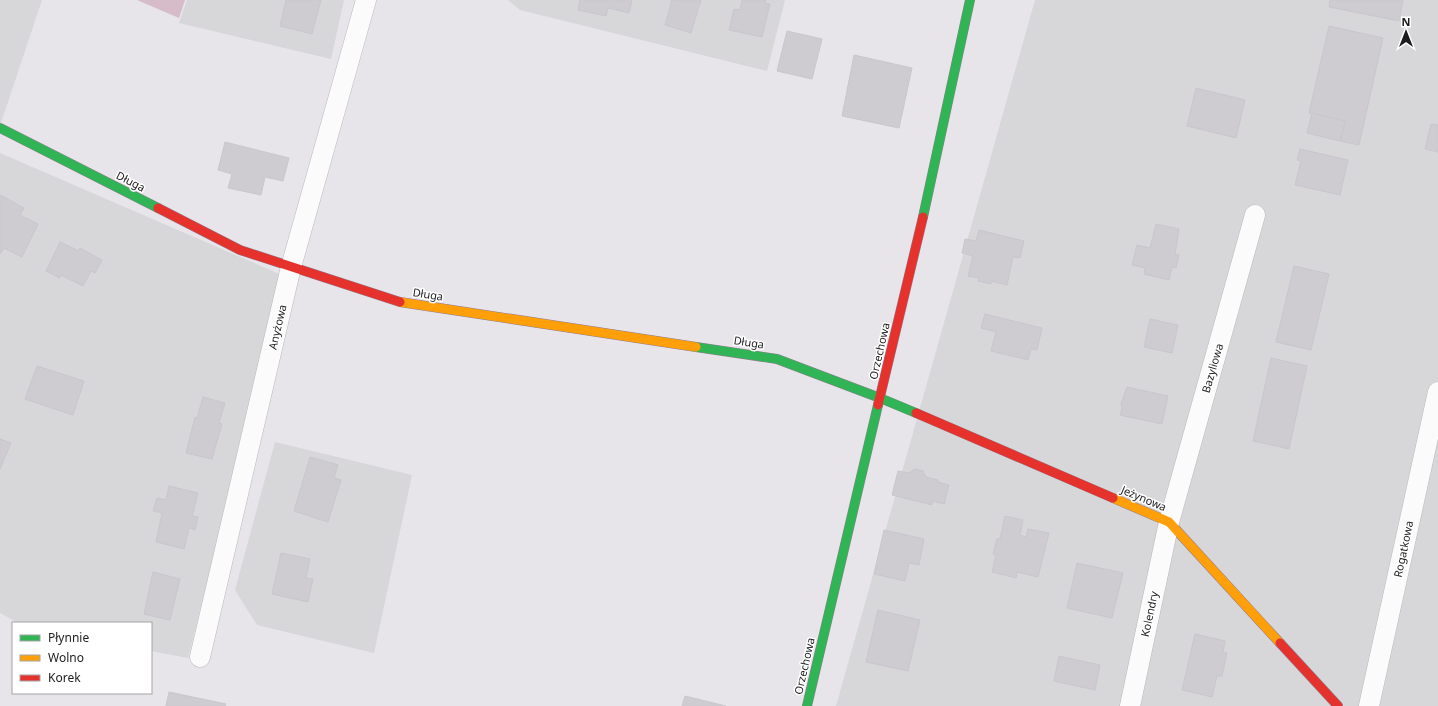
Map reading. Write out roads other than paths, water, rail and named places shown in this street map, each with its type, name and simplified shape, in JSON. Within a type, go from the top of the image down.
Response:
[{"type":"street","name":"Anyżowa","points":[[200,657],[291,267],[366,0]]},
{"type":"street","name":"Orzechowa","points":[[807,706],[935,164],[970,0]]},
{"type":"street","name":"Długa","points":[[0,128],[240,250],[401,302],[777,359],[880,398]]},
{"type":"street","name":"Bazyliowa","points":[[1169,522],[1255,215]]},
{"type":"street","name":"Rogatkowa","points":[[1369,706],[1438,392]]},
{"type":"street","name":"Jeżynowa","points":[[880,398],[1169,522],[1338,706]]},
{"type":"street","name":"Kolendry","points":[[1130,706],[1169,522]]}]
